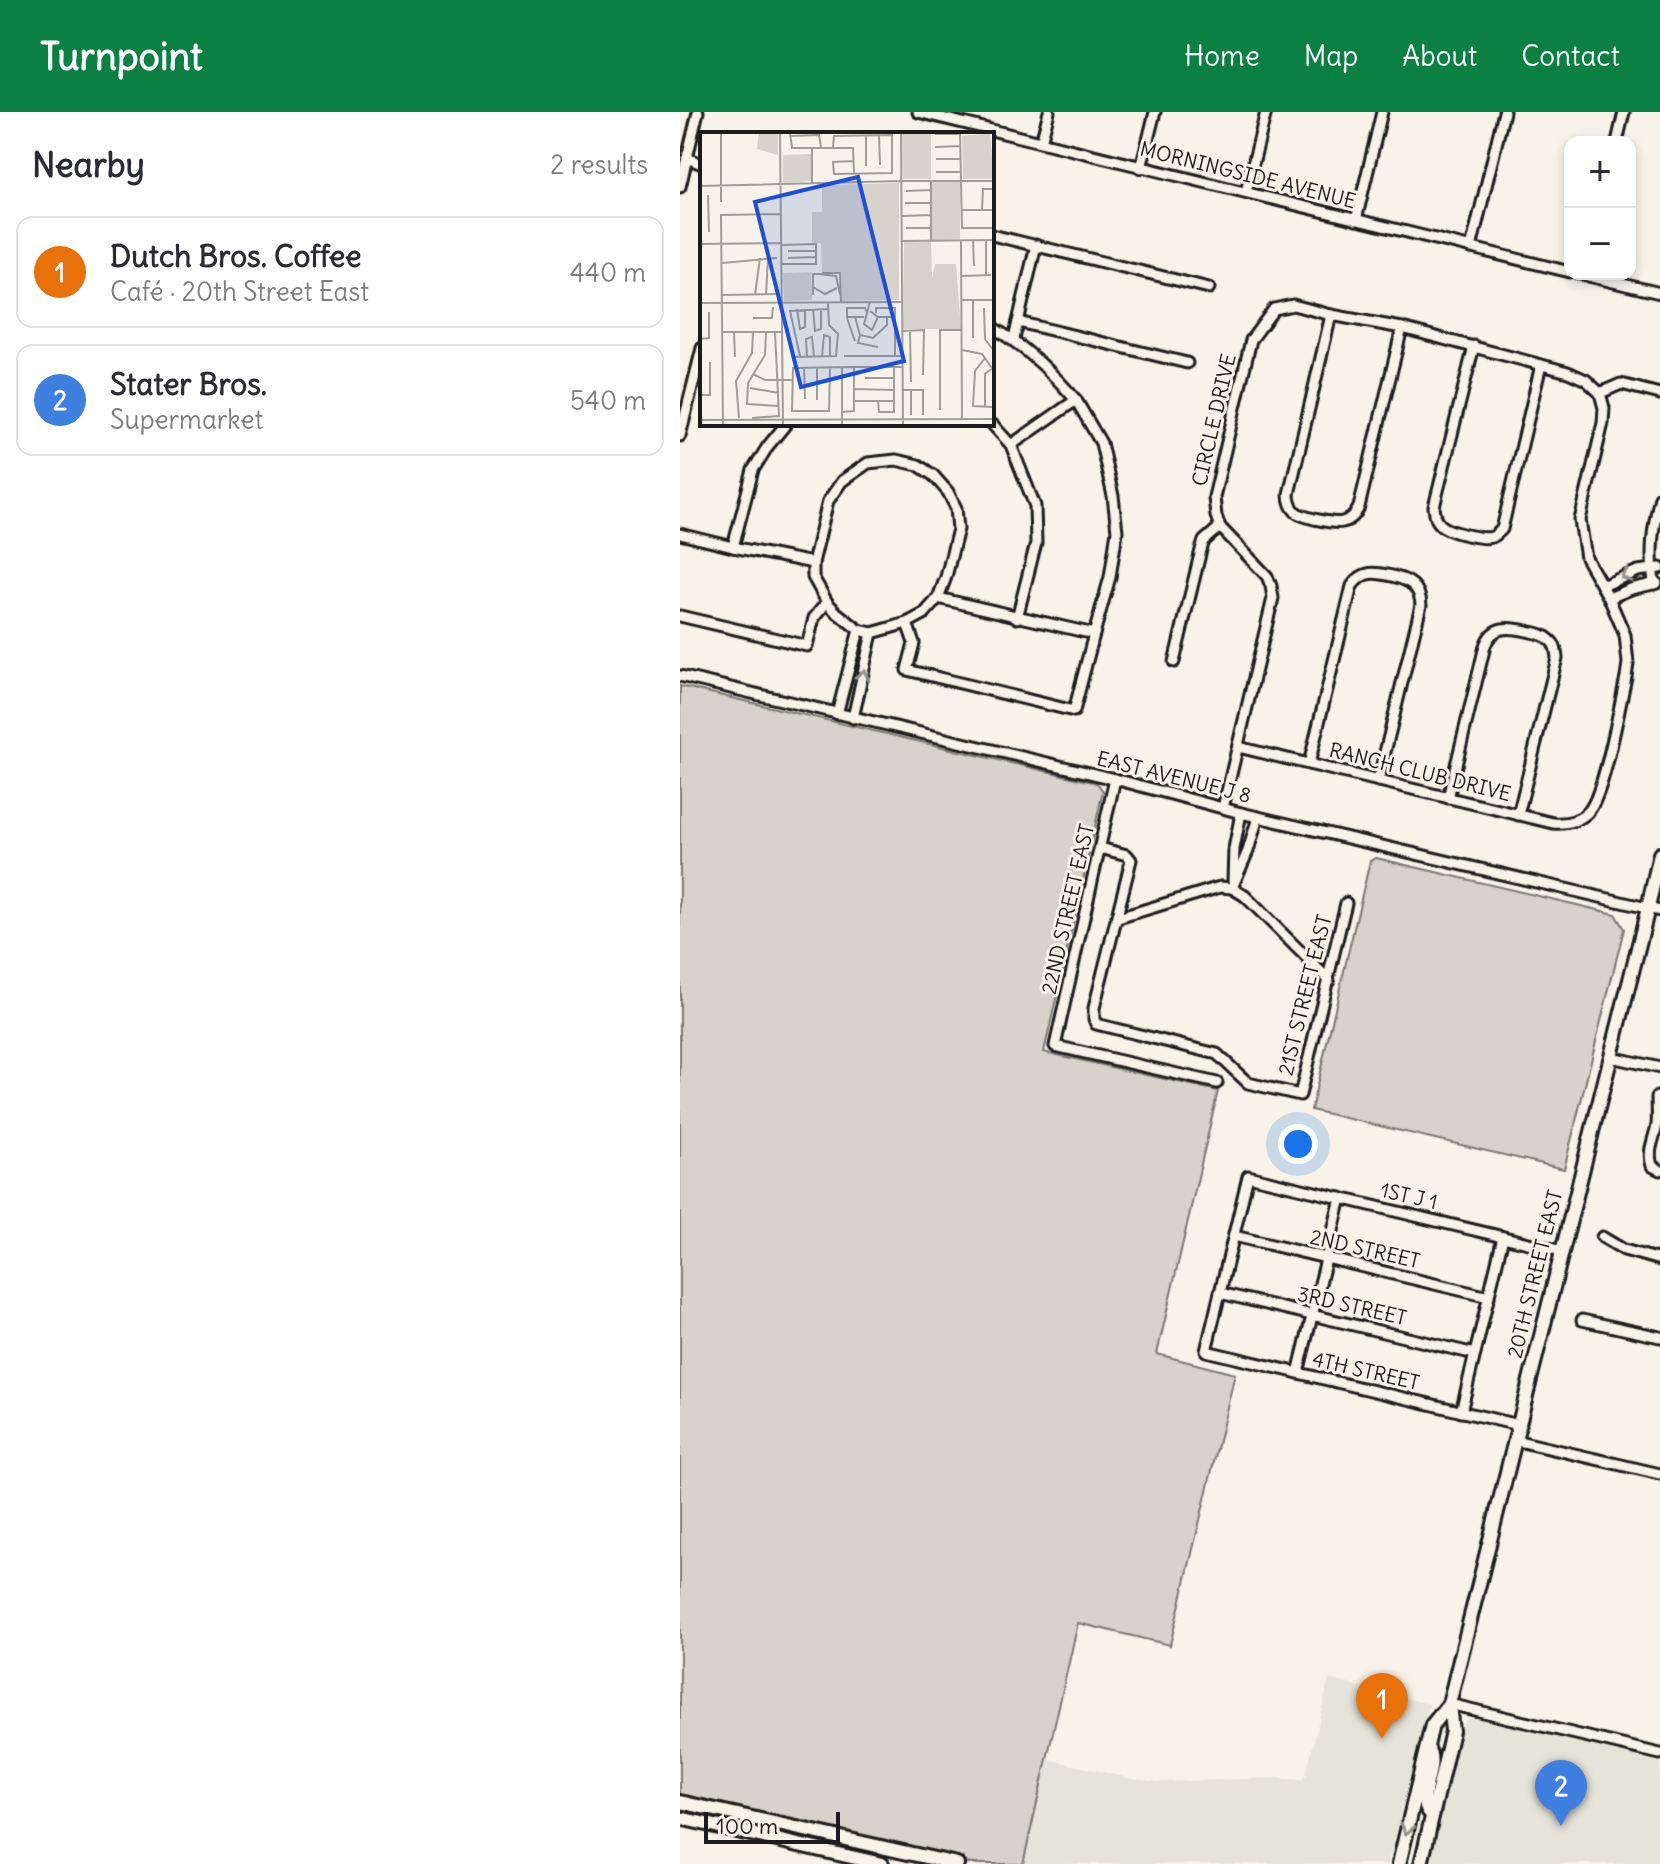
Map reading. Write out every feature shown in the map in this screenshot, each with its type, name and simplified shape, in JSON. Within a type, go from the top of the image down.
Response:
[{"type":"main road","name":"20TH STREET EAST","points":[[1421,1864],[1452,1731],[1449,1704],[1611,1057],[1654,909],[1660,854]]},
{"type":"main road","name":"20TH STREET EAST","points":[[1399,1864],[1432,1725],[1449,1704]]},
{"type":"main road","points":[[1427,1747],[1432,1760],[1423,1802],[1432,1815]]},
{"type":"main road","points":[[680,1802],[957,1864]]},
{"type":"main road","points":[[680,1818],[831,1858],[882,1864]]},
{"type":"street","points":[[680,187],[698,112]]},
{"type":"street","name":"MORNINGSIDE AVENUE","points":[[918,112],[1564,271]]},
{"type":"street","points":[[1041,142],[1049,112]]},
{"type":"street","points":[[1141,168],[1155,112]]},
{"type":"street","points":[[1246,192],[1266,112]]},
{"type":"street","points":[[1356,220],[1382,112]]},
{"type":"street","points":[[1471,248],[1504,112]]},
{"type":"street","points":[[1618,136],[1624,112]]},
{"type":"street","points":[[687,158],[700,163]]},
{"type":"street","points":[[994,235],[1209,288]]},
{"type":"street","points":[[1014,339],[1036,245]]},
{"type":"street","points":[[1607,280],[1660,293]]},
{"type":"street","name":"CIRCLE DRIVE","points":[[1220,527],[1214,510],[1215,491],[1251,340],[1274,309],[1293,305],[1331,315]]},
{"type":"street","points":[[1402,328],[1355,514],[1349,520],[1335,523],[1296,512],[1290,504],[1289,494],[1331,315],[1402,328],[1568,372],[1586,380],[1600,393],[1604,408],[1603,423],[1580,520],[1586,558],[1609,598],[1657,583],[1652,528],[1660,497]]},
{"type":"street","points":[[1018,322],[1187,363]]},
{"type":"street","points":[[907,623],[914,643],[907,670],[1074,711],[1110,577],[1117,531],[1113,496],[1101,443],[1076,400],[1053,373],[1014,339],[994,328]]},
{"type":"street","points":[[1474,346],[1434,507],[1438,522],[1450,530],[1485,538],[1493,537],[1502,529],[1541,365]]},
{"type":"street","points":[[680,436],[698,384]]},
{"type":"street","points":[[1600,393],[1621,384],[1660,394]]},
{"type":"street","points":[[1011,445],[1076,400]]},
{"type":"street","points":[[733,547],[753,470],[784,426]]},
{"type":"street","points":[[994,426],[1011,445],[1035,506],[1036,543],[1017,618]]},
{"type":"street","points":[[896,460],[918,465],[933,475],[948,492],[956,508],[958,529],[938,598],[924,614],[907,623],[872,633],[859,630],[827,602],[813,577],[813,563],[828,501],[842,481],[868,463],[896,460]]},
{"type":"street","points":[[1174,662],[1204,541],[1220,527],[1267,576],[1273,598],[1223,808]]},
{"type":"street","points":[[680,534],[813,563]]},
{"type":"street","points":[[1602,586],[1638,571],[1656,568]]},
{"type":"street","points":[[1309,764],[1352,586],[1359,577],[1368,573],[1406,579],[1415,586],[1421,605],[1378,781]]},
{"type":"street","points":[[938,598],[1094,634]]},
{"type":"street","name":"RANCH CLUB DRIVE","points":[[1238,747],[1553,823],[1564,824],[1583,817],[1596,801],[1599,791],[1628,663],[1625,635],[1609,598]]},
{"type":"street","points":[[680,616],[807,646],[814,618],[827,602]]},
{"type":"street","points":[[1448,798],[1487,641],[1493,632],[1506,627],[1540,634],[1554,645],[1557,658],[1518,815]]},
{"type":"street","points":[[837,714],[859,630]]},
{"type":"street","points":[[853,718],[872,633]]},
{"type":"street","name":"EAST AVENUE J 8","points":[[680,676],[1115,779],[1241,813],[1654,909]]},
{"type":"street","name":"22ND STREET EAST","points":[[1115,779],[1055,1046],[1217,1083]]},
{"type":"street","points":[[1232,888],[1234,849],[1241,813]]},
{"type":"street","points":[[1232,888],[1258,817]]},
{"type":"street","points":[[1100,848],[1127,855],[1131,860],[1118,918],[1220,887],[1232,888],[1245,896],[1329,980]]},
{"type":"street","name":"21ST STREET EAST","points":[[1118,918],[1094,1008],[1096,1024],[1217,1054],[1248,1083],[1300,1095],[1346,903]]},
{"type":"street","points":[[1611,1057],[1660,1068]]},
{"type":"street","points":[[1657,1097],[1657,1124],[1650,1159],[1652,1166],[1660,1170]]},
{"type":"street","name":"1ST J 1","points":[[1234,1236],[1248,1176],[1562,1251]]},
{"type":"street","points":[[1298,1373],[1341,1198]]},
{"type":"street","points":[[1220,1293],[1234,1236]]},
{"type":"street","name":"2ND STREET","points":[[1234,1236],[1489,1297]]},
{"type":"street","points":[[1461,1412],[1503,1237]]},
{"type":"street","points":[[1602,1237],[1624,1250],[1660,1260]]},
{"type":"street","name":"3RD STREET","points":[[1220,1293],[1475,1354]]},
{"type":"street","name":"4TH STREET","points":[[1220,1293],[1206,1351],[1518,1425]]},
{"type":"street","points":[[1582,1320],[1660,1337]]},
{"type":"street","points":[[1514,1440],[1660,1474]]},
{"type":"street","points":[[1449,1704],[1660,1754]]},
{"type":"shaded area","points":[[680,686],[1097,783],[1103,791],[1044,1052],[1218,1091],[1157,1354],[1235,1374],[1170,1645],[1078,1623],[1023,1864],[972,1864],[680,1795]]},
{"type":"shaded area","points":[[1376,858],[1615,914],[1624,929],[1564,1169],[1311,1110],[1370,861]]},
{"type":"shaded area","points":[[1329,1679],[1429,1704],[1388,1864],[1022,1864],[1044,1758],[1133,1779],[1160,1782],[1302,1780],[1306,1775]]},
{"type":"shaded area","points":[[1469,1718],[1660,1762],[1660,1864],[1428,1864],[1463,1724]]},
{"type":"place","name":"Dutch Bros. Coffee","points":[[1382,1739]]},
{"type":"place","name":"Stater Bros.","points":[[1561,1826]]}]
